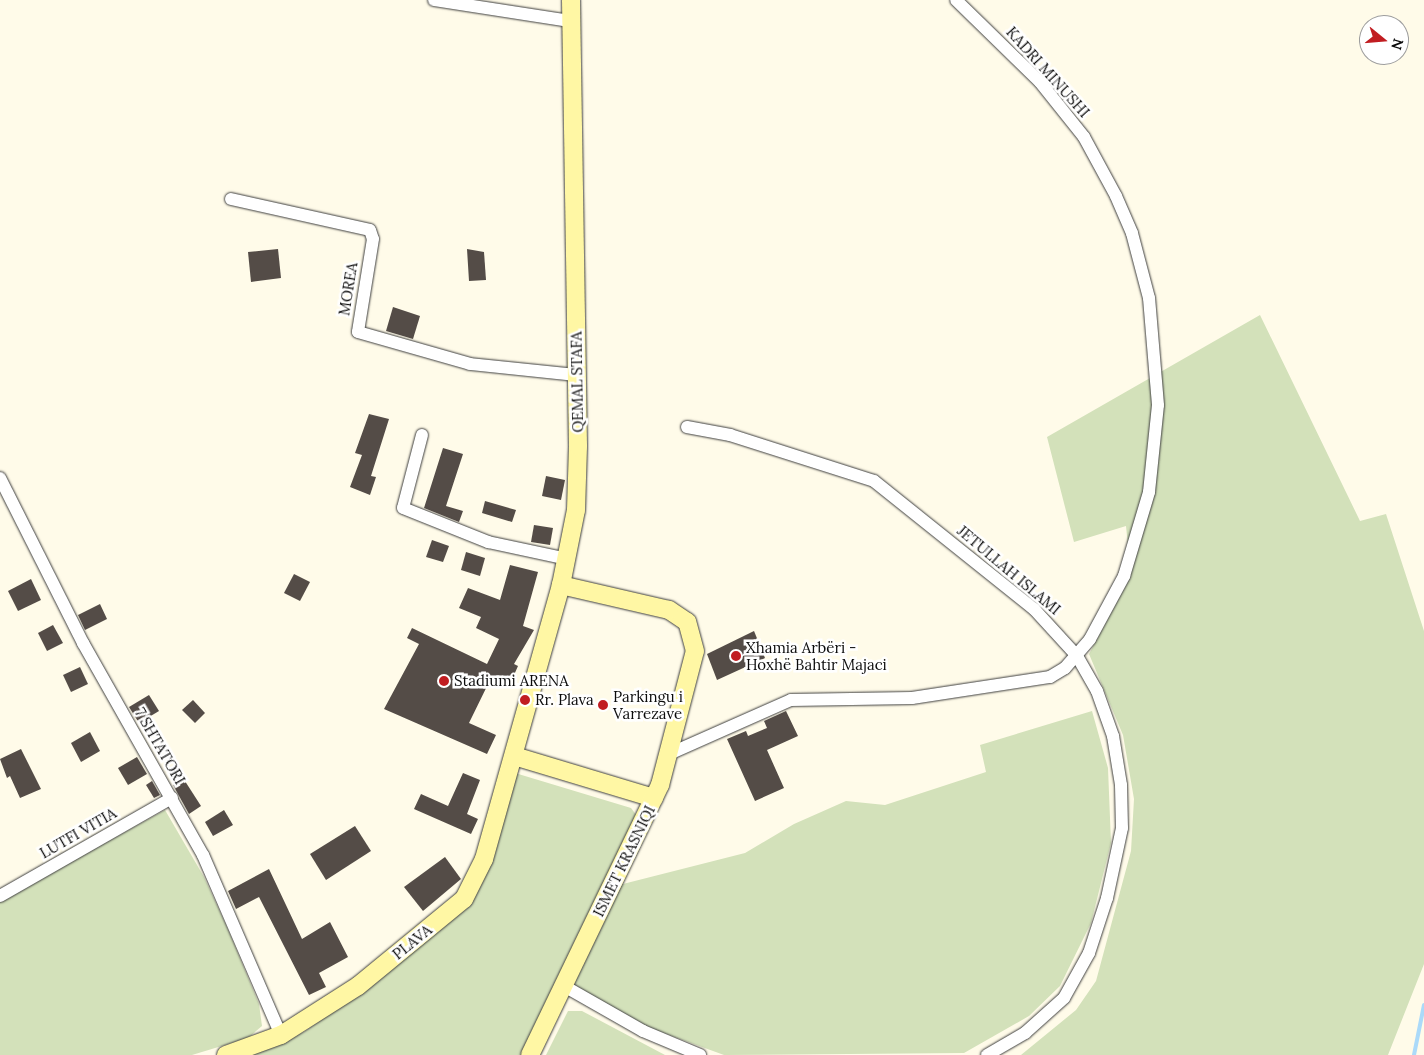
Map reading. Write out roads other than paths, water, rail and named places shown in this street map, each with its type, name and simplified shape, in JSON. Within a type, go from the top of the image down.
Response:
[{"type":"street","points":[[434,0],[570,21]]},
{"type":"street","name":"QEMAL STAFA","points":[[514,756],[568,559],[578,485],[571,0]]},
{"type":"street","name":"KADRI MINUSHI","points":[[669,754],[791,700],[912,698],[1038,680],[1065,668],[1077,656],[1102,621],[1124,576],[1149,492],[1158,405],[1150,298],[1132,233],[1116,196],[1084,137],[1040,82],[956,0]]},
{"type":"street","name":"MOREA","points":[[232,199],[370,230],[373,239],[358,332],[462,362],[577,374]]},
{"type":"street","name":"JETULLAH ISLAMI","points":[[687,427],[730,435],[874,481],[1034,609],[1077,656],[1106,713],[1119,763],[1122,828],[1114,873],[1089,952],[1073,985],[1040,1021],[987,1055]]},
{"type":"street","points":[[422,435],[403,508],[488,542],[568,559]]},
{"type":"street","name":"7 SHTATORI","points":[[0,478],[82,643],[172,798],[219,887],[281,1035]]},
{"type":"street","points":[[561,585],[656,605],[674,612],[687,622],[695,651],[669,754],[654,798]]},
{"type":"street","name":"ISMET KRASNIQI","points":[[514,756],[654,798],[530,1055]]},
{"type":"street","name":"PLAVA","points":[[226,1055],[281,1035],[358,986],[464,899],[484,859],[514,756]]},
{"type":"street","name":"LUTFI VITIA","points":[[0,896],[172,798]]},
{"type":"street","points":[[564,986],[643,1031],[700,1055]]},
{"type":"waterway","points":[[1414,1055],[1424,1005]]},
{"type":"place","name":"Xhamia Arbëri - Hoxhë Bahtir Majaci","points":[[736,656]]},
{"type":"place","name":"Stadiumi ARENA","points":[[444,681]]},
{"type":"place","name":"Rr. Plava","points":[[525,700]]},
{"type":"place","name":"Parkingu i Varrezave","points":[[603,705]]}]
